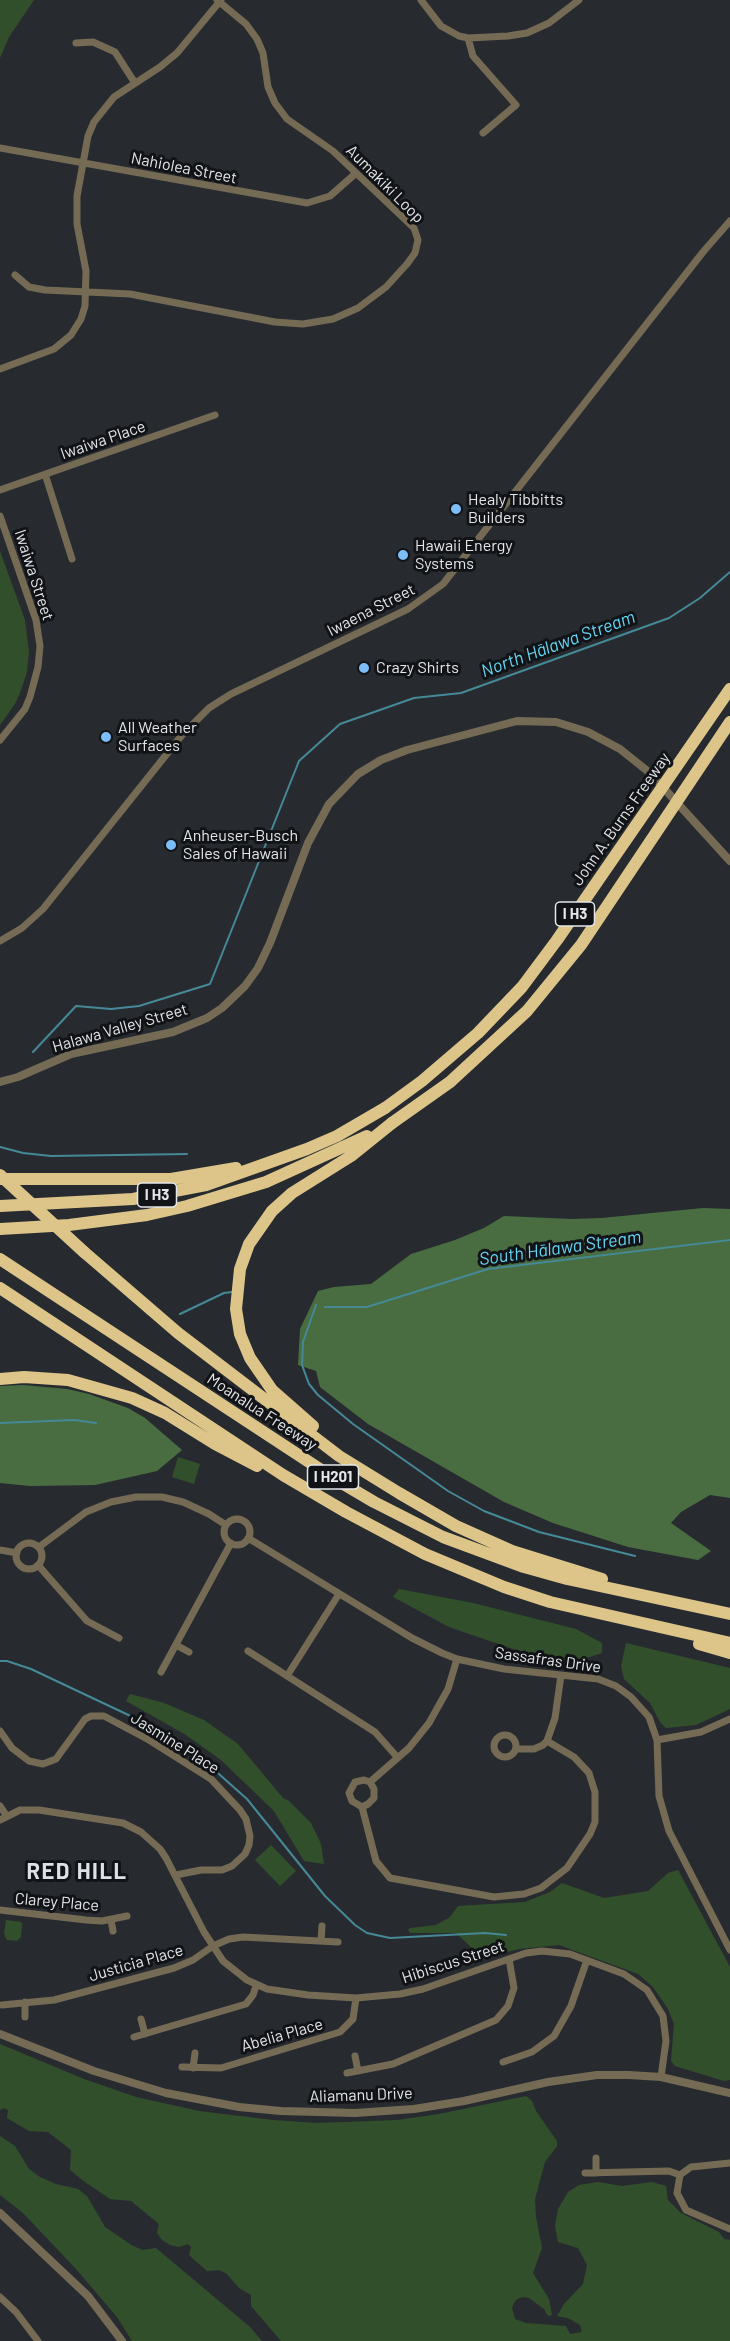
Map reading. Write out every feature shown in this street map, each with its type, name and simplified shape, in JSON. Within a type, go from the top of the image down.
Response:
[{"type":"highway","name":"John A. Burns Freeway","points":[[0,1206],[89,1203],[177,1192],[236,1176],[307,1149],[337,1136],[385,1108],[422,1081],[478,1033],[522,987],[730,689]]},
{"type":"highway","name":"I H3","points":[[0,1228],[69,1225],[147,1215],[187,1206],[266,1182],[341,1150],[392,1123],[450,1082],[527,1011],[581,945],[730,722]]},
{"type":"highway","points":[[392,1123],[351,1156],[292,1193],[272,1211],[249,1244],[240,1268],[236,1302],[240,1334],[256,1370],[281,1399],[364,1467],[456,1526]]},
{"type":"highway","points":[[0,1177],[171,1179],[227,1170],[307,1149]]},
{"type":"highway","points":[[0,1177],[178,1333],[339,1456],[399,1493],[456,1526],[512,1551],[552,1565],[704,1609]]},
{"type":"highway","name":"Moanalua Freeway","points":[[0,1259],[335,1479],[443,1537],[524,1567],[567,1580],[730,1614]]},
{"type":"highway","name":"I H201","points":[[0,1288],[283,1475],[346,1512],[459,1569],[516,1591],[597,1614],[730,1643]]},
{"type":"highway","points":[[0,1379],[24,1377],[68,1380],[132,1398],[165,1413],[215,1444],[346,1512]]},
{"type":"highway","points":[[597,1614],[730,1653]]},
{"type":"street","points":[[421,0],[441,26],[459,36],[468,38],[527,33],[549,23],[574,1]]},
{"type":"street","points":[[0,369],[54,350],[71,335],[81,319],[85,306],[86,271],[76,213],[88,136],[94,122],[114,97],[177,53],[219,1]]},
{"type":"street","name":"Aumakiki Loop","points":[[15,275],[29,287],[45,290],[130,294],[275,322],[303,324],[333,319],[358,308],[386,287],[415,253],[418,240],[414,228],[333,151],[287,119],[275,103],[268,87],[263,53],[257,39],[246,24],[219,1]]},
{"type":"street","points":[[468,38],[473,56],[516,105],[483,133]]},
{"type":"street","points":[[76,43],[93,42],[115,52],[135,83]]},
{"type":"street","name":"Nahiolea Street","points":[[0,148],[307,203],[330,196],[355,174]]},
{"type":"street","name":"Iwaena Street","points":[[0,941],[22,928],[43,909],[182,735],[209,708],[231,694],[408,609],[442,584],[456,570],[703,252],[730,221]]},
{"type":"street","name":"Iwaiwa Place","points":[[0,490],[215,415]]},
{"type":"street","points":[[45,474],[72,559]]},
{"type":"street","name":"Iwaiwa Street","points":[[0,516],[33,612],[40,646],[38,667],[25,709],[0,740]]},
{"type":"street","name":"Halawa Valley Street","points":[[0,1082],[71,1054],[173,1032],[207,1018],[222,1008],[245,986],[258,968],[270,943],[308,843],[329,804],[348,783],[364,770],[381,760],[407,750],[517,721],[556,722],[588,732],[620,749],[650,773],[730,861]]},
{"type":"street","name":"Sassafras Drive","points":[[119,1638],[87,1621],[38,1565],[31,1568],[23,1567],[18,1561],[17,1553],[24,1544],[32,1543],[39,1547],[86,1512],[111,1502],[136,1497],[162,1497],[183,1502],[226,1525],[236,1519],[244,1521],[249,1527],[248,1538],[412,1638],[457,1659],[512,1671],[598,1679],[616,1686],[632,1697],[649,1717],[657,1740],[659,1796],[669,1831],[730,1950]]},
{"type":"street","points":[[226,1525],[225,1533],[231,1542]]},
{"type":"street","points":[[231,1542],[242,1543],[248,1538]]},
{"type":"street","points":[[161,1672],[231,1542]]},
{"type":"street","points":[[38,1565],[42,1558],[39,1547]]},
{"type":"street","name":"Sassafras Drive","points":[[0,1550],[17,1553]]},
{"type":"street","points":[[287,1676],[339,1594]]},
{"type":"street","points":[[176,1645],[189,1652]]},
{"type":"street","points":[[248,1651],[375,1732],[398,1758]]},
{"type":"street","points":[[370,1782],[420,1736],[433,1718],[448,1689],[457,1659]]},
{"type":"street","points":[[516,1749],[534,1749],[543,1745],[547,1740],[555,1718],[561,1675]]},
{"type":"street","name":"Jasmine Place","points":[[0,1731],[12,1748],[28,1761],[43,1764],[56,1759],[86,1719],[91,1716],[104,1716],[150,1740],[211,1779],[246,1819],[250,1836],[249,1845],[245,1854],[232,1866],[222,1870],[201,1870],[176,1875]]},
{"type":"street","points":[[657,1740],[701,1732],[730,1719]]},
{"type":"street","points":[[362,1807],[369,1804],[374,1797],[374,1789],[370,1782],[359,1780],[350,1789],[352,1801],[362,1807],[376,1861],[390,1878],[494,1897],[508,1897],[534,1891],[556,1878],[567,1868],[592,1830],[597,1810],[594,1784],[585,1766],[547,1740]]},
{"type":"street","points":[[0,1806],[3,1818]]},
{"type":"street","name":"Hibiscus Street","points":[[3,1818],[20,1810],[39,1810],[123,1823],[141,1832],[160,1849],[223,1961],[256,1986],[267,1989],[308,1995],[356,1998],[400,1994],[423,1989],[508,1959],[542,1951],[570,1954],[624,1974],[647,1990],[663,2016],[666,2028],[661,2077]]},
{"type":"street","name":"Clarey Place","points":[[0,1910],[86,1920],[111,1920],[127,1916]]},
{"type":"street","name":"Clarey Place","points":[[111,1920],[113,1931]]},
{"type":"street","points":[[321,1941],[322,1926]]},
{"type":"street","name":"Justicia Place","points":[[2,2005],[54,2000],[174,1968],[194,1960],[213,1946],[229,1939],[243,1937],[338,1942]]},
{"type":"street","points":[[347,2073],[393,2064],[496,2020],[508,2006],[514,1988],[508,1959]]},
{"type":"street","points":[[503,2062],[532,2052],[554,2036],[571,2006],[587,1960]]},
{"type":"street","points":[[134,2037],[246,2004],[256,1986]]},
{"type":"street","name":"Abelia Place","points":[[182,2067],[221,2068],[340,2032],[353,2019],[356,1998]]},
{"type":"street","points":[[25,2002],[25,2017]]},
{"type":"street","points":[[141,2019],[144,2034]]},
{"type":"street","name":"Aliamanu Drive","points":[[0,2034],[94,2071],[166,2093],[239,2107],[281,2111],[325,2113],[391,2111],[464,2101],[581,2077],[622,2074],[661,2077],[730,2093]]},
{"type":"street","points":[[193,2068],[195,2053]]},
{"type":"street","points":[[356,2056],[358,2071]]},
{"type":"street","points":[[596,2158],[596,2173]]},
{"type":"street","points":[[730,2163],[691,2166],[680,2175],[677,2193],[686,2210],[730,2229]]},
{"type":"street","points":[[585,2173],[669,2170],[680,2175]]},
{"type":"street","points":[[0,2213],[88,2296],[122,2341]]},
{"type":"street","points":[[0,2297],[16,2312],[38,2341]]},
{"type":"green space","points":[[0,0],[34,0],[9,37],[0,58]]},
{"type":"green space","points":[[0,551],[25,620],[29,652],[27,672],[20,693],[0,725]]},
{"type":"green space","points":[[703,1208],[730,1209],[730,1498],[710,1495],[681,1512],[671,1523],[711,1551],[698,1560],[628,1547],[553,1523],[504,1502],[368,1424],[320,1387],[316,1371],[298,1365],[300,1329],[318,1291],[334,1287],[371,1284],[411,1254],[455,1240],[484,1228],[504,1216],[602,1218]]},
{"type":"green space","points":[[23,1385],[67,1389],[128,1408],[145,1418],[182,1450],[157,1471],[95,1485],[30,1486],[0,1483],[0,1386]]},
{"type":"green space","points":[[178,1457],[200,1464],[194,1484],[172,1477]]},
{"type":"green space","points":[[399,1589],[473,1603],[576,1629],[602,1643],[602,1653],[561,1666],[529,1664],[525,1653],[449,1627],[393,1597]]},
{"type":"green space","points":[[626,1643],[730,1668],[730,1709],[696,1725],[666,1728],[660,1722],[650,1703],[624,1679],[621,1666]]},
{"type":"green space","points":[[130,1694],[164,1703],[204,1720],[238,1744],[283,1798],[311,1823],[321,1844],[324,1864],[304,1861],[274,1811],[221,1760],[186,1735],[126,1701]]},
{"type":"green space","points":[[271,1845],[296,1871],[280,1886],[255,1860]]},
{"type":"green space","points":[[678,1870],[730,1967],[730,2080],[724,2081],[675,2066],[671,2061],[674,2024],[668,2009],[653,1987],[638,1974],[559,1945],[519,1949],[499,1954],[493,1951],[491,1957],[480,1961],[473,1959],[470,1952],[472,1948],[456,1933],[410,1933],[408,1930],[436,1925],[450,1917],[458,1906],[525,1902],[550,1892],[562,1883],[604,1898],[648,1891],[668,1873]]},
{"type":"green space","points":[[6,1920],[21,1922],[21,1937],[17,1941],[7,1940],[4,1934]]},
{"type":"green space","points":[[0,2044],[84,2079],[136,2097],[199,2111],[273,2120],[317,2123],[397,2120],[526,2096],[532,2101],[536,2111],[557,2141],[557,2146],[545,2162],[535,2199],[542,2248],[533,2273],[549,2299],[552,2315],[548,2316],[544,2309],[529,2298],[523,2297],[517,2299],[512,2308],[515,2319],[526,2323],[566,2326],[570,2334],[582,2332],[580,2325],[568,2318],[557,2316],[564,2304],[583,2284],[587,2265],[578,2248],[558,2242],[555,2226],[558,2209],[568,2192],[579,2185],[598,2182],[622,2186],[652,2182],[666,2186],[668,2200],[681,2213],[719,2232],[724,2239],[730,2240],[730,2341],[281,2341],[251,2306],[251,2295],[239,2288],[227,2274],[219,2270],[207,2271],[189,2255],[191,2247],[188,2244],[179,2247],[162,2240],[157,2233],[159,2224],[131,2201],[110,2199],[85,2182],[70,2170],[71,2150],[48,2132],[29,2131],[7,2118],[8,2110],[4,2108],[0,2110]]},
{"type":"green space","points":[[0,2136],[15,2146],[29,2169],[56,2184],[78,2189],[87,2196],[105,2227],[133,2246],[143,2250],[156,2248],[250,2327],[262,2341],[132,2341],[117,2317],[76,2269],[23,2213],[0,2195]]},
{"type":"waterway","name":"North Hālawa Stream","points":[[33,1052],[76,1006],[111,1009],[139,1006],[210,984],[299,761],[340,724],[414,698],[461,693],[669,618],[700,598],[730,572]]},
{"type":"waterway","points":[[0,1147],[23,1153],[51,1156],[187,1154]]},
{"type":"waterway","name":"South Hālawa Stream","points":[[325,1307],[367,1307],[488,1269],[730,1240]]},
{"type":"waterway","name":"South Hālawa Stream","points":[[180,1314],[224,1293],[232,1292]]},
{"type":"waterway","points":[[316,1305],[303,1342],[302,1365],[309,1384],[318,1395],[353,1424],[448,1491],[484,1511],[539,1532],[635,1556]]},
{"type":"waterway","name":"South Hālawa Stream","points":[[0,1423],[74,1420],[96,1423]]},
{"type":"waterway","points":[[0,1661],[31,1669],[139,1720],[202,1759],[247,1799],[325,1896],[355,1925],[367,1933],[390,1938],[485,1933],[506,1935]]},
{"type":"place","name":"Healy Tibbitts Builders","points":[[456,509]]},
{"type":"place","name":"Hawaii Energy Systems","points":[[403,555]]},
{"type":"place","name":"Crazy Shirts","points":[[364,668]]},
{"type":"place","name":"All Weather Surfaces","points":[[106,737]]},
{"type":"place","name":"Anheuser-Busch Sales of Hawaii","points":[[171,845]]},
{"type":"district","name":"RED HILL","points":[[77,1872]]}]
